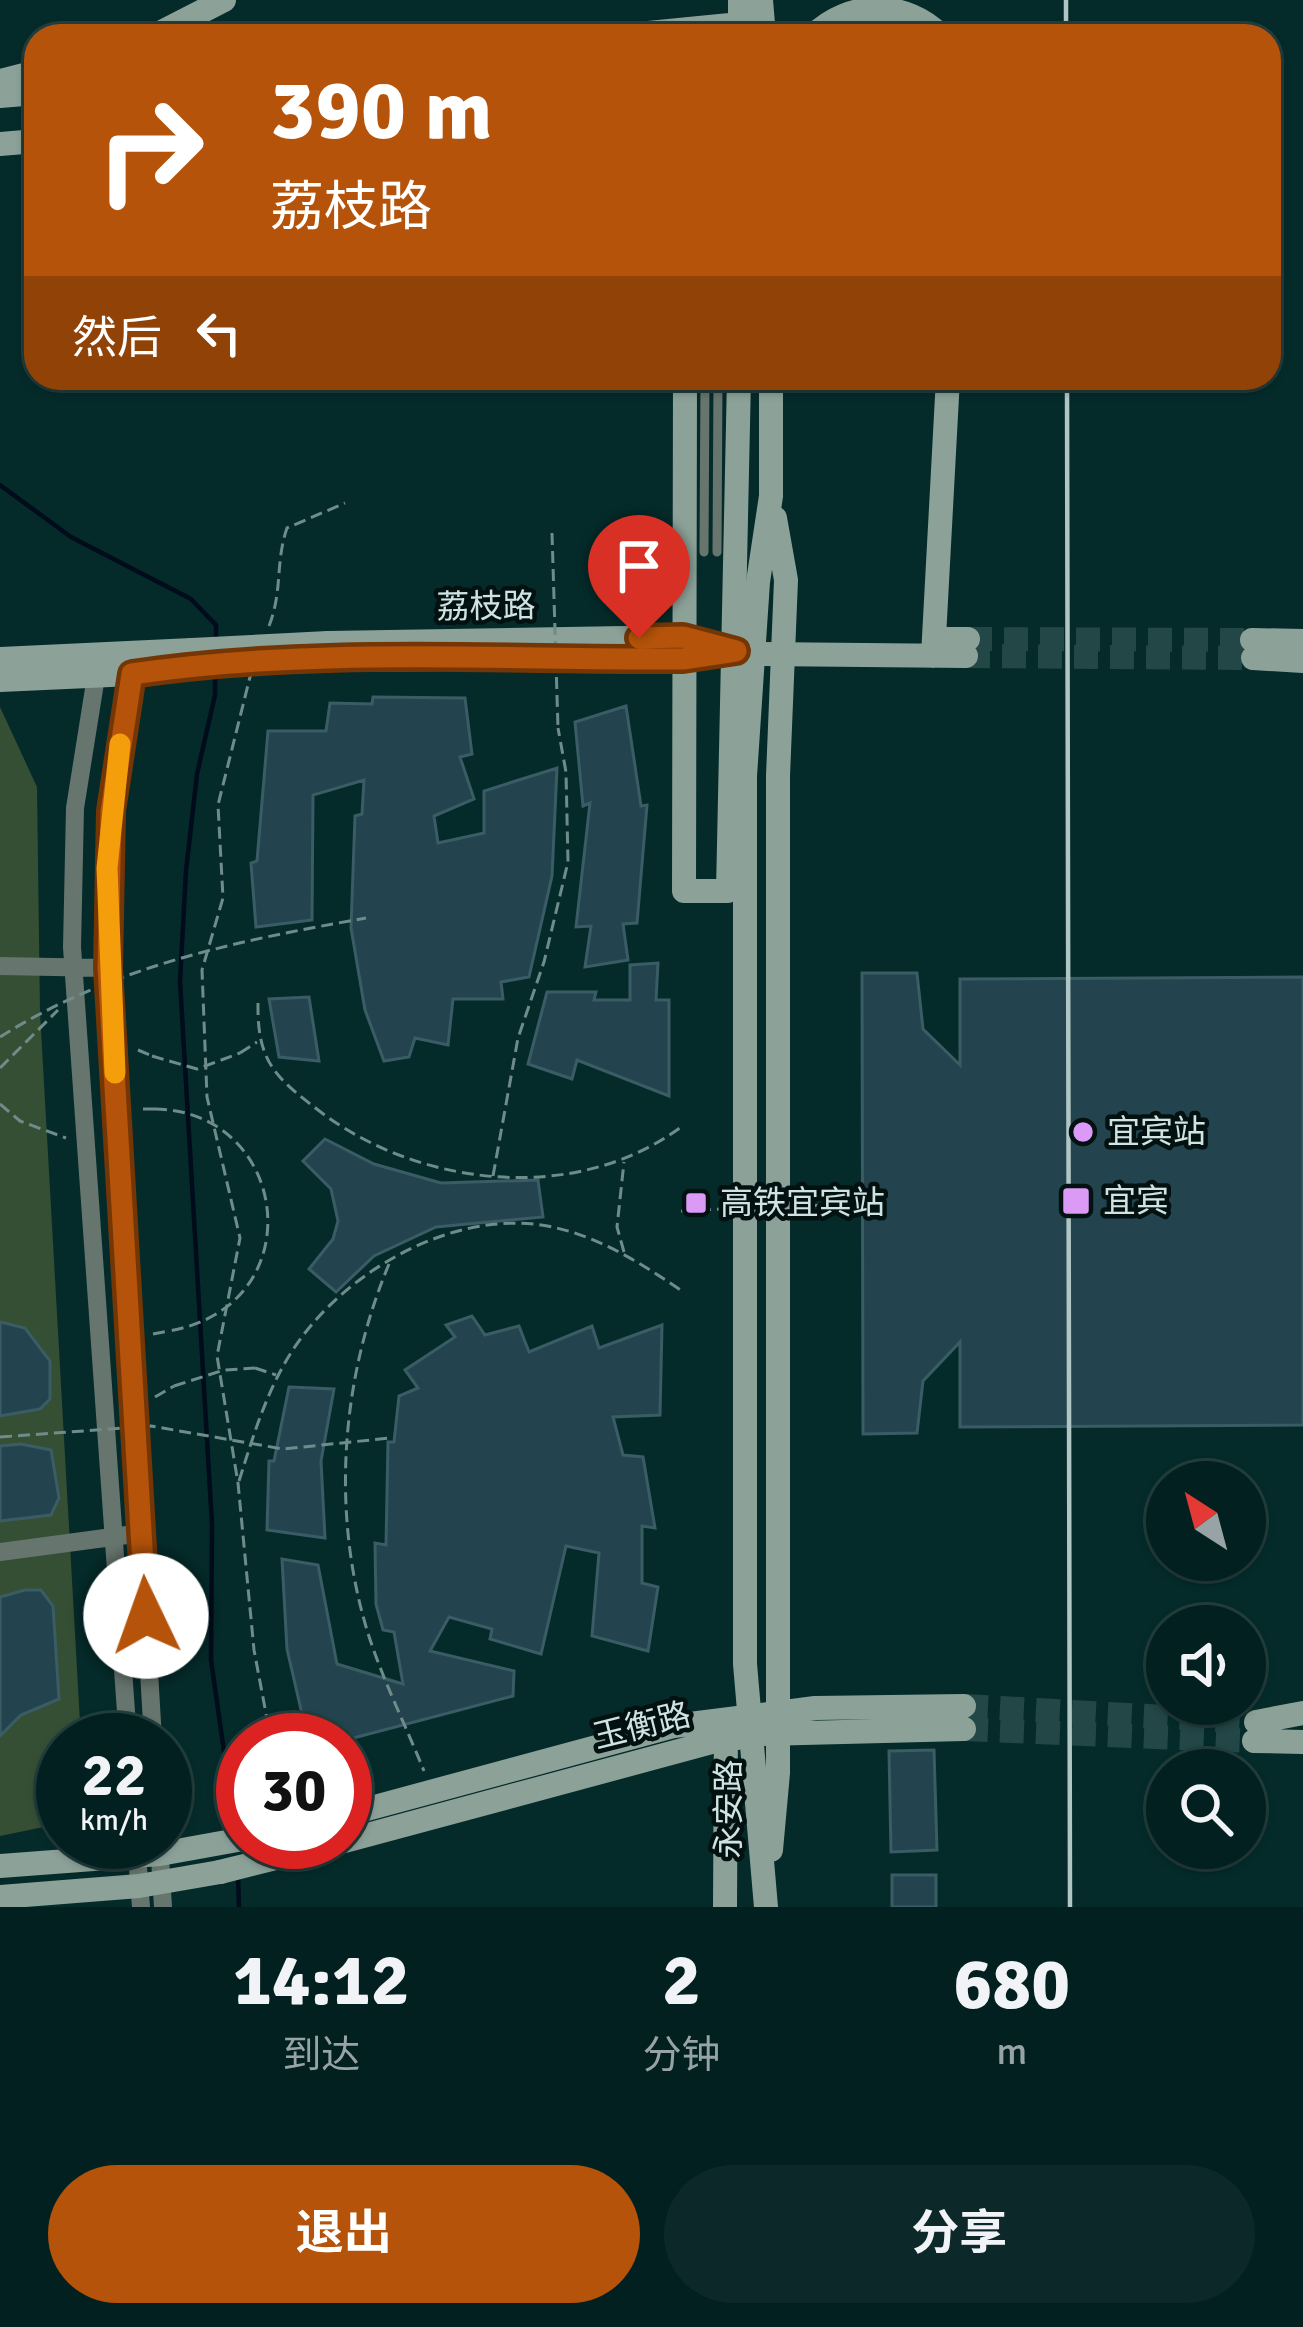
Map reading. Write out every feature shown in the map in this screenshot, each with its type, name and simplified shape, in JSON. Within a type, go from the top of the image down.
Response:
[{"type":"street","points":[[177,24],[224,0]]},
{"type":"street","points":[[828,24],[840,14],[881,5],[917,16],[927,24]]},
{"type":"street","points":[[685,390],[684,891],[728,891],[739,390]]},
{"type":"street","points":[[765,1903],[745,1664],[745,776],[758,582],[771,496],[771,390]]},
{"type":"street","points":[[934,647],[947,390]]},
{"type":"street","points":[[1303,641],[1252,649],[1303,661]]},
{"type":"street","name":"荔枝路","points":[[0,680],[98,665],[327,651],[683,648],[764,654],[967,647]]},
{"type":"street","points":[[746,1723],[756,799],[764,654]]},
{"type":"street","name":"荔枝路","points":[[0,659],[98,665]]},
{"type":"street","points":[[134,663],[111,811],[108,968],[152,1713]]},
{"type":"street","points":[[98,665],[75,808],[73,967],[126,1713]]},
{"type":"street","points":[[0,966],[108,968]]},
{"type":"street","points":[[0,1552],[142,1533]]},
{"type":"street","points":[[1302,1740],[1255,1731],[1303,1713]]},
{"type":"street","name":"玉衡路","points":[[372,1824],[646,1756],[746,1723],[964,1717]]},
{"type":"street","name":"永安路","points":[[746,1723],[765,1903]]},
{"type":"street","name":"永安路","points":[[725,1907],[746,1723]]},
{"type":"street","points":[[0,1866],[36,1862]]},
{"type":"street","name":"玉衡路","points":[[0,1897],[151,1895],[229,1869]]},
{"type":"lane","points":[[705,390],[711,552],[718,390]]},
{"type":"path","points":[[266,634],[282,593],[279,552],[287,528],[345,503]]},
{"type":"path","points":[[493,1178],[518,1038],[544,962],[568,862],[552,532]]},
{"type":"path","points":[[257,655],[241,696],[218,805],[223,898],[202,970],[207,1096],[240,1238],[217,1356],[266,1713]]},
{"type":"path","points":[[0,1037],[53,1004],[151,966],[216,945],[367,918]]},
{"type":"path","points":[[258,1003],[257,1042],[277,1077],[371,1145],[421,1164],[493,1178],[559,1175],[624,1160],[681,1127]]},
{"type":"path","points":[[0,1068],[58,1010]]},
{"type":"path","points":[[138,1050],[197,1070],[257,1042]]},
{"type":"path","points":[[0,1104],[20,1121],[68,1139]]},
{"type":"path","points":[[143,1109],[185,1113],[220,1132],[248,1158],[264,1186],[271,1219],[265,1259],[244,1294],[211,1317],[153,1334]]},
{"type":"path","points":[[624,1160],[616,1227],[624,1254]]},
{"type":"path","points":[[238,1483],[279,1376],[326,1308],[418,1246],[506,1224],[575,1234],[624,1254],[682,1291]]},
{"type":"path","points":[[390,1262],[365,1321],[344,1496],[364,1621],[424,1771]]},
{"type":"path","points":[[155,1397],[224,1370],[255,1368],[279,1376]]},
{"type":"path","points":[[0,1437],[151,1426],[283,1449],[389,1438]]},
{"type":"green space","points":[[0,707],[37,787],[40,1012],[79,1713],[36,1713],[36,1829],[0,1836]]},
{"type":"building","points":[[373,697],[465,698],[472,754],[460,757],[474,799],[434,816],[438,843],[484,833],[484,791],[557,768],[552,876],[529,977],[501,982],[503,999],[453,999],[448,1045],[415,1038],[409,1057],[384,1061],[365,1010],[351,928],[355,816],[362,814],[364,780],[313,795],[312,920],[256,927],[251,863],[257,861],[268,731],[326,731],[330,703],[372,704]]},
{"type":"building","points":[[626,706],[641,806],[647,805],[637,923],[623,924],[628,960],[585,967],[591,926],[576,927],[590,803],[583,806],[575,722]]},
{"type":"building","points":[[658,963],[656,1000],[669,1000],[669,1096],[577,1060],[572,1079],[528,1064],[547,992],[596,992],[594,1000],[630,1000],[630,965]]},
{"type":"building","name":"宜宾站","points":[[862,973],[917,973],[923,1029],[960,1065],[960,979],[1303,977],[1303,1425],[960,1427],[960,1342],[923,1381],[917,1433],[863,1434]]},
{"type":"building","points":[[309,997],[319,1061],[279,1057],[269,999]]},
{"type":"building","points":[[325,1139],[374,1164],[441,1183],[538,1180],[543,1217],[436,1227],[374,1256],[336,1292],[309,1269],[333,1239],[338,1221],[331,1189],[303,1161]]},
{"type":"building","points":[[472,1316],[485,1335],[519,1326],[529,1352],[592,1326],[599,1348],[662,1325],[660,1415],[613,1417],[623,1455],[643,1457],[655,1528],[642,1526],[642,1583],[658,1587],[648,1651],[592,1636],[599,1553],[566,1546],[541,1654],[490,1639],[492,1629],[449,1617],[430,1651],[514,1671],[513,1696],[372,1733],[372,1713],[302,1713],[287,1649],[282,1559],[318,1565],[337,1664],[403,1684],[394,1632],[383,1630],[376,1604],[375,1543],[386,1545],[388,1442],[394,1442],[399,1396],[418,1388],[405,1370],[455,1337],[446,1325]]},
{"type":"building","points":[[0,1322],[25,1328],[50,1361],[50,1399],[40,1409],[0,1416]]},
{"type":"building","points":[[289,1387],[334,1389],[321,1461],[325,1538],[267,1530],[269,1461],[274,1461]]},
{"type":"building","points":[[21,1444],[51,1450],[59,1498],[51,1515],[0,1521],[0,1446]]},
{"type":"building","points":[[41,1590],[53,1606],[59,1699],[21,1715],[0,1736],[0,1597]]},
{"type":"building","points":[[934,1750],[937,1850],[891,1852],[889,1751]]},
{"type":"building","points":[[892,1875],[936,1875],[936,1907],[892,1907]]},
{"type":"waterway","points":[[0,485],[71,537],[191,599],[216,625],[216,641]]},
{"type":"waterway","points":[[215,658],[215,695],[197,774],[186,871],[180,981],[212,1524],[211,1660],[219,1713]]},
{"type":"waterway","points":[[238,1877],[239,1907]]},
{"type":"tunnel","points":[[968,639],[1252,640]]},
{"type":"tunnel","points":[[966,656],[1253,658]]},
{"type":"tunnel","points":[[964,1706],[1146,1716]]},
{"type":"tunnel","points":[[964,1729],[1254,1741]]},
{"type":"railway","points":[[1066,0],[1066,24]]},
{"type":"railway","points":[[1067,390],[1070,1907]]},
{"type":"slow traffic","points":[[115,1073],[107,868],[120,744]]},
{"type":"place","name":"宜宾站","points":[[1083,1132]]},
{"type":"place","name":"宜宾","points":[[1076,1201]]},
{"type":"place","name":"高铁宜宾站","points":[[696,1203]]},
{"type":"route","points":[[146,1616],[108,968],[111,811],[132,674],[191,665],[683,659],[736,651],[683,637],[639,638]]}]
